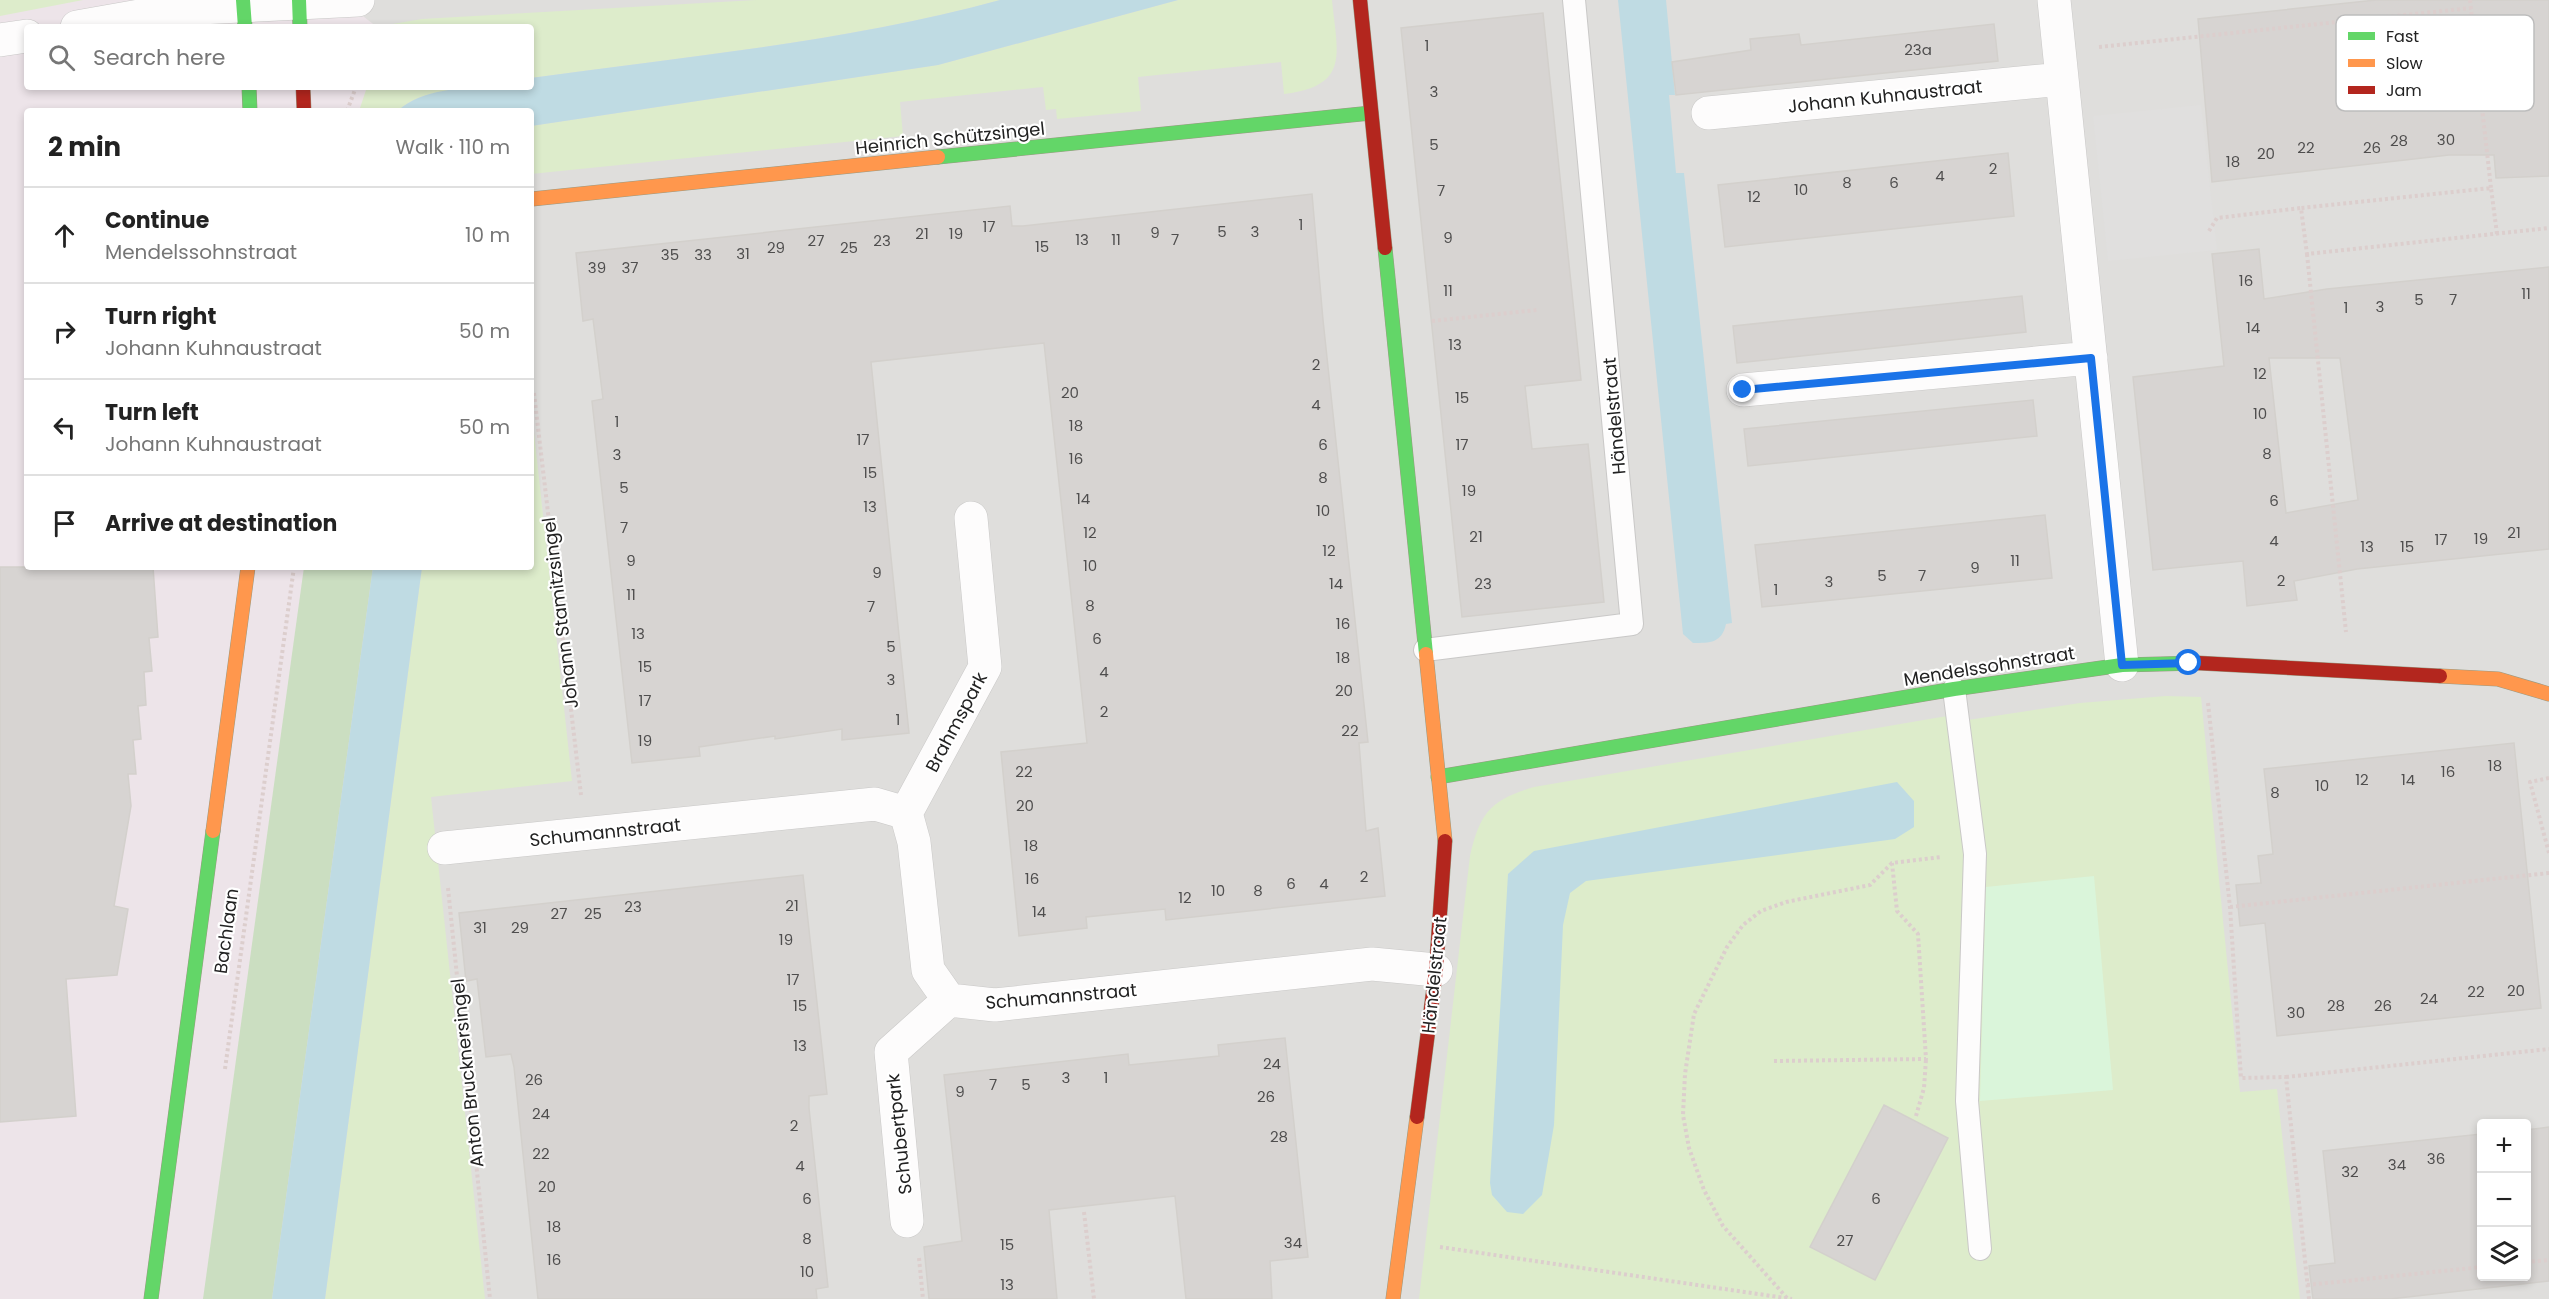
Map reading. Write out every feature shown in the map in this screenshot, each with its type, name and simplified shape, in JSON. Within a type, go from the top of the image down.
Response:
[{"type":"street","points":[[94,24],[179,9],[272,10],[358,0]]},
{"type":"street","points":[[2054,0],[2122,665]]},
{"type":"street","name":"Händelstraat","points":[[1366,1],[1371,113],[1446,851],[1436,970],[1393,1299]]},
{"type":"street","points":[[0,40],[24,36]]},
{"type":"street","name":"Johann Kuhnaustraat","points":[[1708,113],[2061,65]]},
{"type":"street","points":[[249,90],[250,108]]},
{"type":"street","points":[[303,90],[304,108]]},
{"type":"street","name":"Heinrich Schützsingel","points":[[534,199],[1371,113]]},
{"type":"street","points":[[1743,390],[2091,358]]},
{"type":"street","name":"Brahmspark","points":[[906,813],[985,667],[971,518]]},
{"type":"street","name":"Bachlaan","points":[[151,1299],[248,570]]},
{"type":"street","name":"Mendelssohnstraat","points":[[1438,777],[1954,689],[2122,665],[2204,663],[2498,679],[2549,694]]},
{"type":"street","name":"Schumannstraat","points":[[444,848],[875,804],[906,813]]},
{"type":"street","points":[[906,813],[914,842],[928,970],[949,1000]]},
{"type":"street","name":"Schumannstraat","points":[[949,1000],[996,1005],[1372,964],[1436,970]]},
{"type":"street","name":"Schubertpark","points":[[907,1221],[891,1052],[949,1000]]},
{"type":"lane","name":"Händelstraat","points":[[1425,650],[1632,624],[1574,0]]},
{"type":"lane","points":[[1954,689],[1975,854],[1967,1101],[1980,1250]]},
{"type":"path","points":[[2470,0],[2472,15]]},
{"type":"path","points":[[2421,15],[2471,8]]},
{"type":"path","points":[[2061,65],[2336,27]]},
{"type":"path","points":[[348,108],[355,90]]},
{"type":"path","points":[[2482,111],[2497,234]]},
{"type":"path","points":[[2209,231],[2217,218],[2491,188]]},
{"type":"path","points":[[2301,208],[2350,671]]},
{"type":"path","points":[[2307,254],[2549,228]]},
{"type":"path","points":[[1392,324],[1536,310]]},
{"type":"path","name":"Johann Stamitzsingel","points":[[534,393],[586,834]]},
{"type":"path","name":"Bachlaan","points":[[224,1079],[294,570]]},
{"type":"path","points":[[2204,663],[2230,907],[2241,1078],[2286,1077],[2549,1049]]},
{"type":"path","points":[[2549,777],[2530,782],[2549,853]]},
{"type":"path","name":"Anton Brucknersingel","points":[[444,848],[490,1299]]},
{"type":"path","points":[[1787,1298],[1723,1226],[1704,1190],[1689,1148],[1683,1115],[1685,1074],[1694,1014],[1726,947],[1743,925],[1761,910],[1786,902],[1870,885],[1892,863],[1975,854]]},
{"type":"path","points":[[1892,863],[1897,910],[1918,934],[1926,1059],[1924,1088],[1916,1116]]},
{"type":"path","points":[[2230,907],[2549,873]]},
{"type":"path","points":[[1774,1061],[1926,1059]]},
{"type":"path","points":[[2286,1077],[2308,1299]]},
{"type":"path","points":[[1084,1212],[1094,1299]]},
{"type":"path","points":[[1400,1241],[1792,1299]]},
{"type":"path","points":[[2531,1262],[2549,1260]]},
{"type":"path","points":[[2307,1285],[2477,1267]]},
{"type":"shaded area","points":[[0,0],[2549,0],[2549,1299],[95,1299],[167,570],[534,570],[534,108],[26,108]]},
{"type":"shaded area","points":[[0,0],[342,0],[373,24],[24,24],[24,90],[402,90],[400,108],[24,108],[24,570],[335,570],[242,1299],[0,1299]]},
{"type":"shaded area","points":[[2201,105],[2217,250],[2108,261],[2093,116]]},
{"type":"green space","points":[[0,0],[83,0],[0,16]]},
{"type":"green space","points":[[756,0],[1000,0],[942,15],[826,37],[534,78],[534,24],[393,24],[422,19]]},
{"type":"green space","points":[[1178,0],[1332,0],[1337,51],[1335,64],[1330,75],[1306,90],[1284,94],[1281,62],[1138,77],[1141,111],[1057,119],[1056,109],[1046,110],[1043,87],[900,102],[903,136],[534,174],[534,126],[938,65]]},
{"type":"green space","points":[[366,90],[453,90],[415,99],[401,108],[360,108]]},
{"type":"green space","points":[[534,433],[572,781],[431,797],[485,1299],[325,1299],[422,570],[534,570]]},
{"type":"green space","points":[[304,570],[373,570],[272,1299],[203,1299]]},
{"type":"green space","points":[[2166,696],[2201,697],[2240,1092],[2277,1089],[2300,1299],[1419,1299],[1470,856],[1483,818],[1497,803],[1534,787],[1947,716],[1968,720],[2080,703]]},
{"type":"green space","points":[[2094,876],[2113,1090],[1980,1101],[1986,887]]},
{"type":"water","points":[[1000,0],[1178,0],[938,65],[534,126],[534,108],[402,108],[425,95],[442,91],[534,90],[534,78],[826,37],[942,15]]},
{"type":"water","points":[[1618,0],[1666,0],[1675,95],[1669,95],[1676,173],[1684,173],[1732,623],[1726,624],[1722,635],[1710,642],[1693,643],[1683,634]]},
{"type":"water","points":[[373,570],[422,570],[325,1299],[272,1299]]},
{"type":"water","points":[[1897,782],[1914,801],[1914,827],[1895,839],[1586,881],[1570,893],[1563,925],[1554,1125],[1542,1195],[1523,1214],[1507,1212],[1492,1195],[1490,1183],[1508,874],[1534,851]]},
{"type":"building","points":[[2376,0],[2549,0],[2549,176],[2496,178],[2494,155],[2449,155],[2212,182],[2198,19]]},
{"type":"building","points":[[1543,13],[1581,380],[1525,386],[1532,449],[1588,444],[1604,602],[1462,617],[1401,28]]},
{"type":"building","points":[[1994,24],[1998,61],[1676,95],[1672,62],[1751,50],[1750,39],[1799,34],[1801,45]]},
{"type":"building","points":[[2008,153],[2014,216],[1725,247],[1718,185]]},
{"type":"building","points":[[1312,194],[1323,320],[1368,742],[1359,743],[1366,831],[1378,828],[1385,896],[1166,920],[1165,909],[1086,917],[1087,928],[1019,936],[1001,752],[1087,743],[1044,343],[871,362],[909,733],[842,740],[842,729],[775,739],[775,736],[699,747],[700,756],[632,763],[592,401],[603,399],[593,319],[583,321],[576,253],[1010,206],[1012,226],[1023,226]]},
{"type":"building","points":[[2259,249],[2264,299],[2327,289],[2549,267],[2549,549],[2357,569],[2294,581],[2297,600],[2247,606],[2243,561],[2153,570],[2133,377],[2224,366],[2212,254]],"holes":[[[2269,358],[2340,358],[2358,500],[2286,513]]]},
{"type":"building","points":[[2022,296],[2026,332],[1737,363],[1733,326]]},
{"type":"building","points":[[2033,400],[2037,436],[1748,466],[1744,429]]},
{"type":"building","points":[[2045,515],[2052,578],[1762,607],[1755,545]]},
{"type":"building","points":[[0,567],[24,567],[24,570],[153,570],[158,637],[149,638],[152,671],[144,672],[146,705],[138,706],[141,739],[133,740],[136,774],[128,774],[131,806],[114,906],[128,909],[117,975],[66,979],[76,1116],[0,1122]]},
{"type":"building","points":[[2514,743],[2541,1008],[2277,1036],[2265,923],[2240,926],[2236,885],[2261,883],[2258,856],[2273,854],[2264,769]]},
{"type":"building","points":[[803,875],[827,1094],[809,1096],[809,1108],[828,1287],[816,1289],[817,1299],[538,1299],[514,1067],[511,1054],[486,1057],[477,979],[466,981],[459,913]]},
{"type":"building","points":[[1285,1038],[1308,1257],[1270,1261],[1272,1299],[1186,1299],[1175,1196],[1049,1210],[1057,1299],[929,1299],[924,1247],[962,1241],[944,1075],[1128,1054],[1129,1065],[1219,1056],[1218,1045]]},
{"type":"building","points":[[1884,1105],[1948,1138],[1875,1280],[1810,1247]]},
{"type":"building","points":[[2549,1127],[2549,1281],[2390,1299],[2313,1299],[2309,1266],[2335,1263],[2323,1151],[2477,1134],[2477,1281],[2531,1281],[2531,1129]]},
{"type":"traffic: fast","points":[[243,0],[245,24]]},
{"type":"traffic: fast","points":[[299,0],[300,24]]},
{"type":"traffic: fast","points":[[249,90],[250,108]]},
{"type":"traffic: fast","points":[[938,157],[1371,113]]},
{"type":"traffic: fast","points":[[1385,248],[1426,654]]},
{"type":"traffic: fast","points":[[1438,777],[1954,689],[2122,665],[2198,663]]},
{"type":"traffic: fast","points":[[151,1299],[213,831]]},
{"type":"traffic: slow","points":[[534,199],[938,157]]},
{"type":"traffic: slow","points":[[213,831],[248,570]]},
{"type":"traffic: slow","points":[[1426,654],[1445,841]]},
{"type":"traffic: slow","points":[[2440,676],[2498,679],[2549,694]]},
{"type":"traffic: slow","points":[[1393,1299],[1417,1117]]},
{"type":"traffic: jam","points":[[1360,0],[1385,248]]},
{"type":"traffic: jam","points":[[303,90],[304,108]]},
{"type":"traffic: jam","points":[[2198,663],[2440,676]]},
{"type":"traffic: jam","points":[[1417,1117],[1436,970],[1445,841]]},
{"type":"route","points":[[1743,390],[2091,358],[2122,665],[2189,663]]}]
